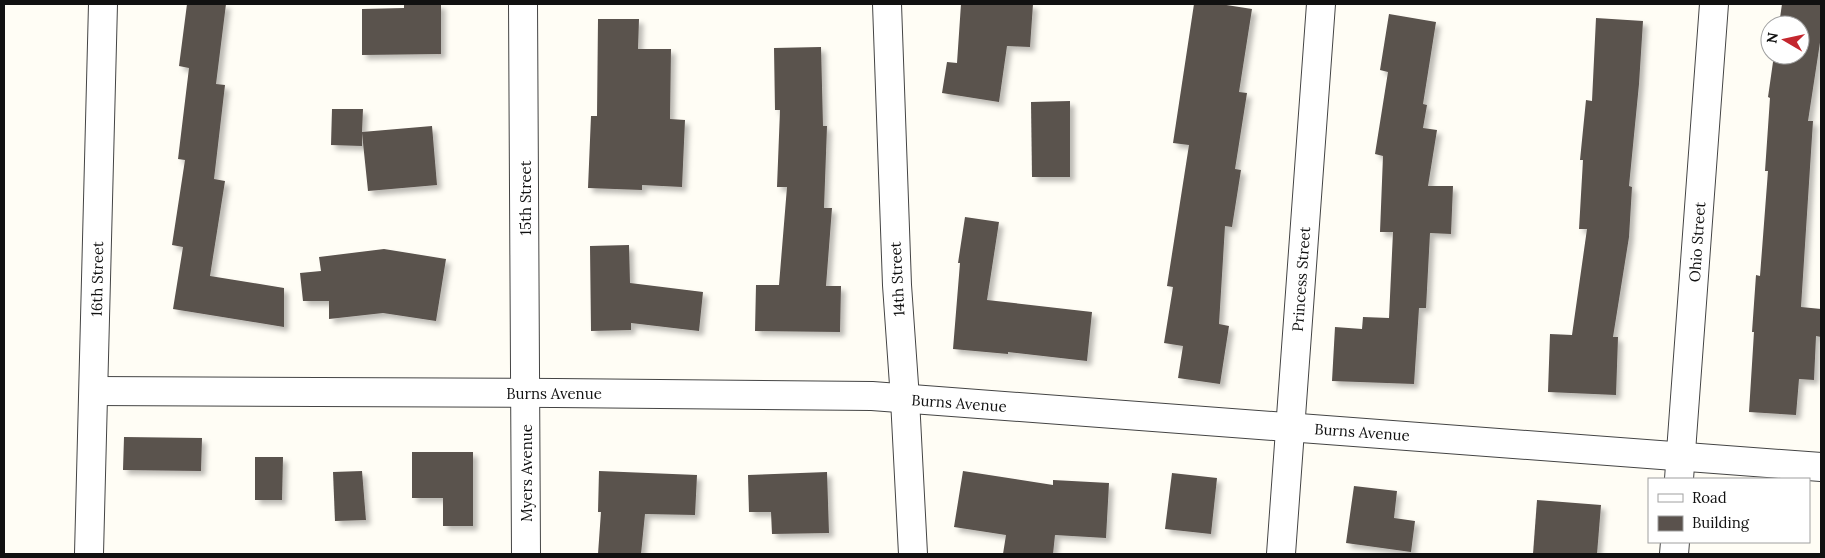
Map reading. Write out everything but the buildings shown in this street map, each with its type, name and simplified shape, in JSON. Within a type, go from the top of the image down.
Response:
[{"type":"street","name":"16th Street","points":[[89,554],[103,4]]},
{"type":"street","name":"15th Street","points":[[523,4],[526,393]]},
{"type":"street","name":"14th Street","points":[[887,4],[897,285],[913,554]]},
{"type":"street","name":"Princess Street","points":[[1281,554],[1321,4]]},
{"type":"street","name":"Ohio Street","points":[[1680,468],[1714,4]]},
{"type":"street","name":"Burns Avenue","points":[[94,391],[872,396],[1290,426],[1680,468],[1821,467]]},
{"type":"street","name":"Myers Avenue","points":[[526,393],[526,554]]}]
